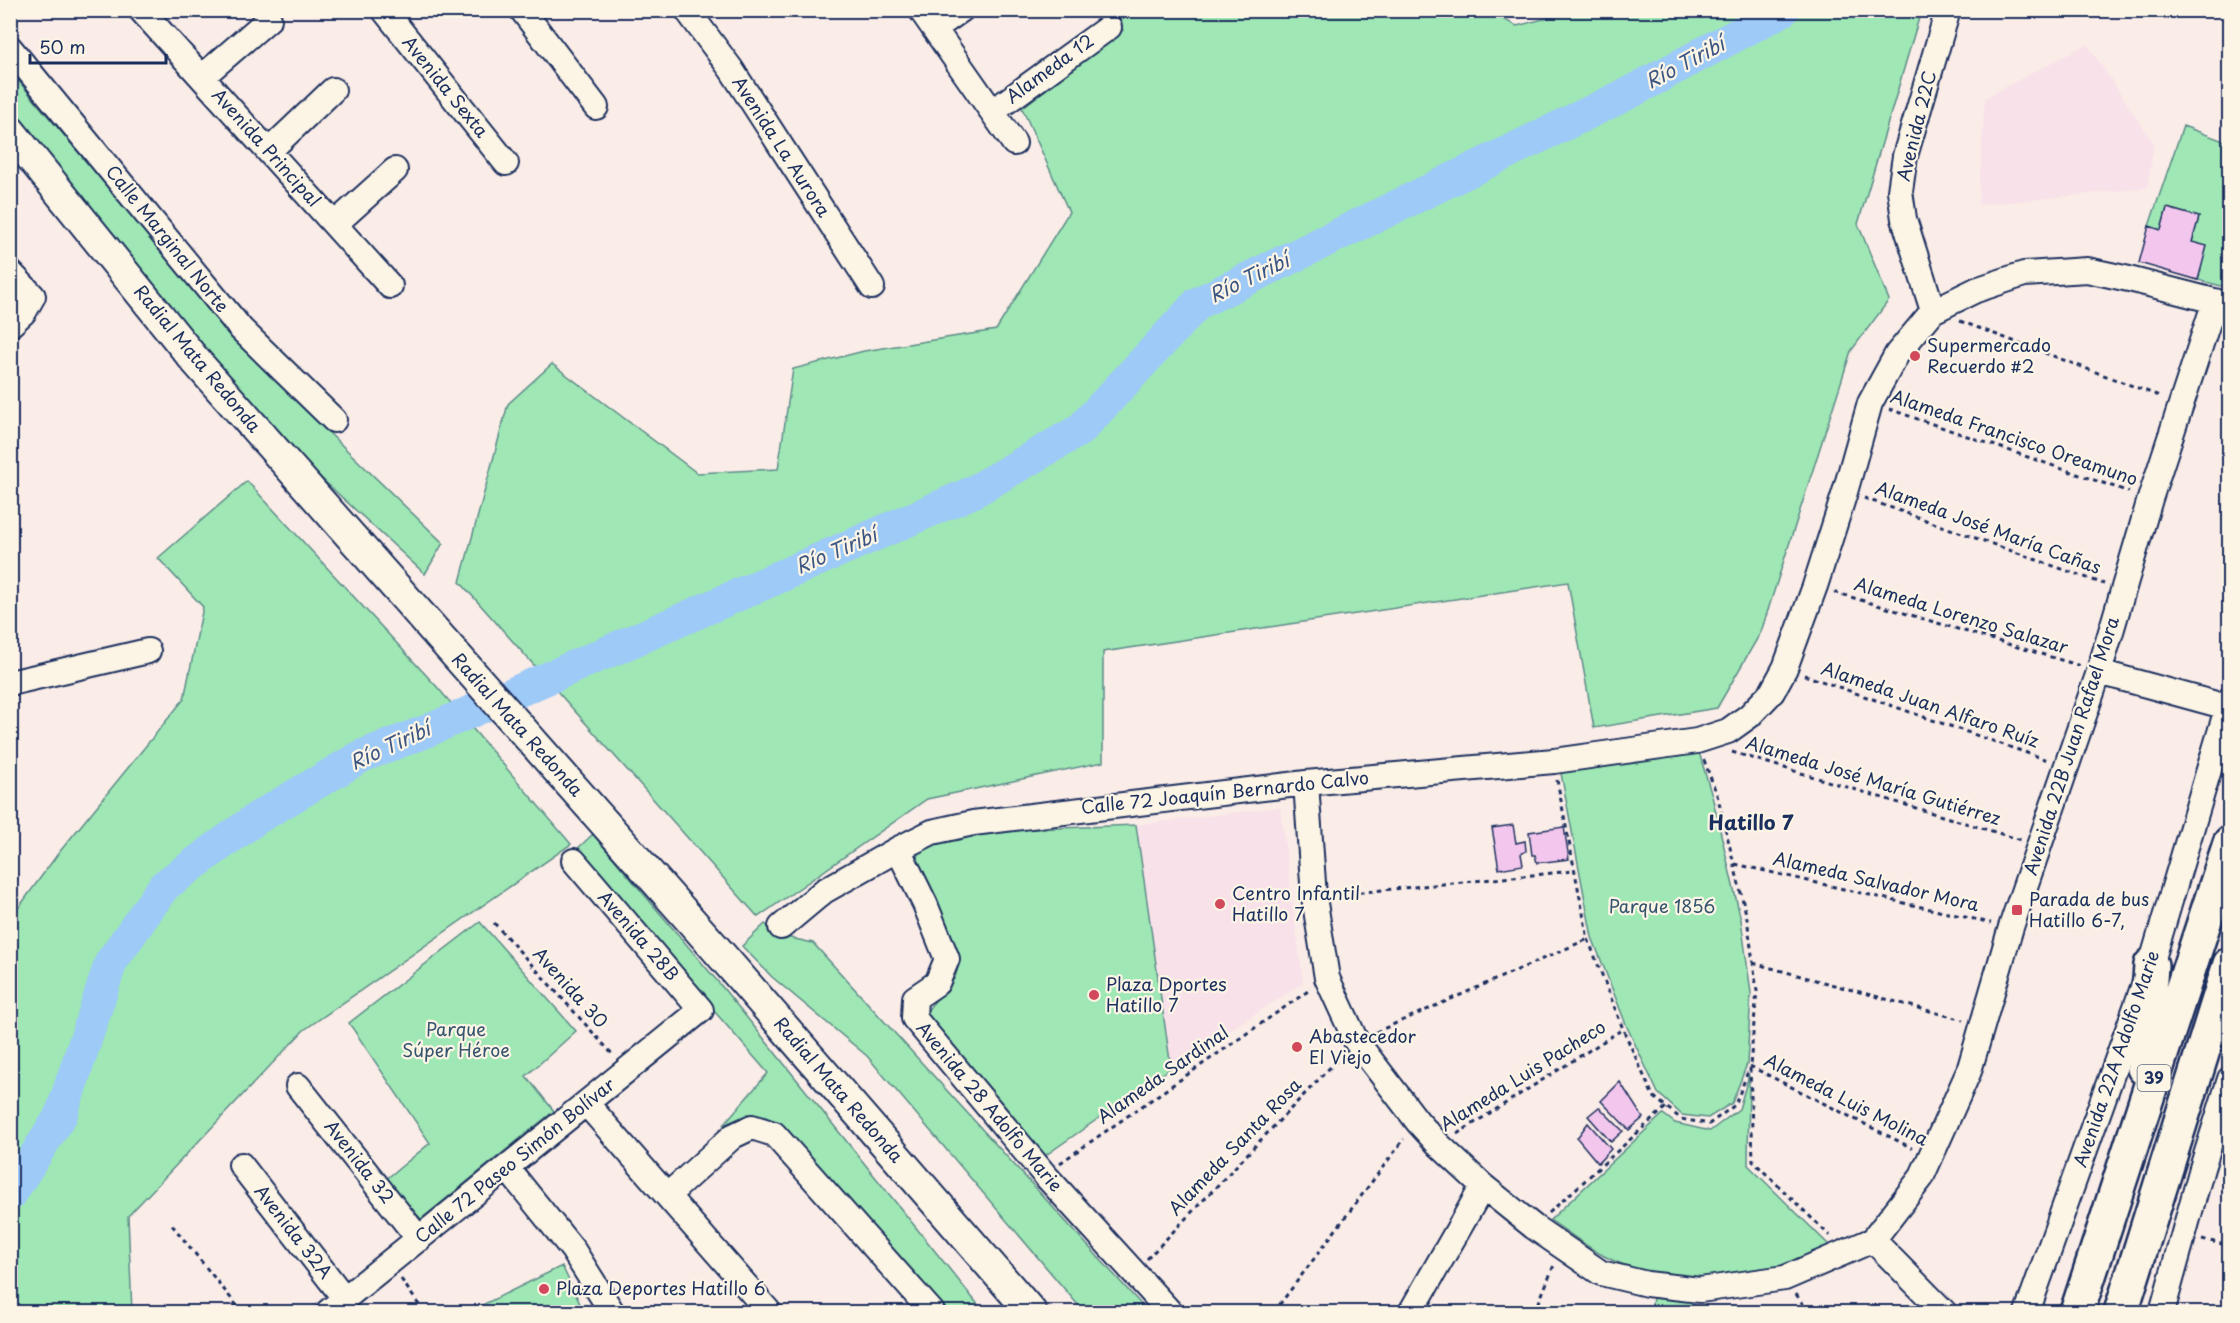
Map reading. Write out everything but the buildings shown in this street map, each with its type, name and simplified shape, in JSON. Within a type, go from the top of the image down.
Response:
[{"type":"highway","name":"39","points":[[2078,1312],[2229,843]]},
{"type":"highway","name":"39","points":[[2121,1312],[2229,964]]},
{"type":"highway","points":[[2142,1116],[2151,965]]},
{"type":"main road","name":"Radial Mata Redonda","points":[[10,131],[194,359],[700,931],[1031,1312]]},
{"type":"street","name":"Avenida Principal","points":[[141,10],[390,286]]},
{"type":"street","name":"Avenida Sexta","points":[[384,10],[506,163]]},
{"type":"street","points":[[522,10],[596,107]]},
{"type":"street","name":"Avenida La Aurora","points":[[687,10],[731,69],[872,287]]},
{"type":"street","points":[[961,10],[928,20],[1014,143]]},
{"type":"street","name":"Avenida 22C","points":[[1933,311],[1904,219],[1900,192],[1905,156],[1948,10]]},
{"type":"street","points":[[202,78],[269,19]]},
{"type":"street","name":"Alameda 12","points":[[992,112],[1109,27]]},
{"type":"street","name":"Calle Marginal Norte","points":[[10,48],[241,328],[334,420]]},
{"type":"street","points":[[269,151],[333,90]]},
{"type":"street","points":[[334,224],[394,170]]},
{"type":"street","points":[[1933,311],[1976,290],[2024,274],[2087,270],[2222,303]]},
{"type":"street","points":[[10,272],[33,296],[24,312],[10,325]]},
{"type":"street","name":"Avenida 22B Juan Rafael Mora","points":[[1306,783],[1314,897],[1327,978],[1356,1041],[1418,1122],[1439,1145],[1483,1186],[1533,1227],[1600,1273],[1647,1284],[1700,1290],[1785,1278],[1873,1240],[1921,1178],[1969,1071],[2011,927],[2099,672],[2150,499],[2181,405],[2222,303]]},
{"type":"street","name":"Calle 72 Joaquín Bernardo Calvo","points":[[781,927],[824,891],[898,849],[932,832],[973,822],[1306,783],[1554,760],[1697,741],[1728,731],[1749,716],[1772,692],[1785,669],[1815,586],[1870,403],[1897,354],[1933,311]]},
{"type":"street","points":[[10,683],[148,651]]},
{"type":"street","points":[[2099,672],[2228,703]]},
{"type":"street","name":"Avenida 22A Adolfo Marie","points":[[2027,1312],[2151,965],[2228,703]]},
{"type":"street","name":"Avenida 28 Adolfo Marie","points":[[898,849],[925,904],[947,959],[937,983],[915,998],[914,1018],[1044,1174],[1170,1312]]},
{"type":"street","name":"Avenida 28B","points":[[574,861],[701,1010]]},
{"type":"street","name":"Calle 72 Paseo Simón Bolívar","points":[[337,1306],[701,1010]]},
{"type":"street","points":[[2162,1312],[2229,1079]]},
{"type":"street","name":"Avenida 32","points":[[298,1086],[419,1239]]},
{"type":"street","points":[[586,1103],[668,1195],[764,1311]]},
{"type":"street","points":[[668,1195],[733,1136],[753,1127],[774,1134],[932,1312]]},
{"type":"street","name":"Avenida 32A","points":[[241,1165],[337,1306]]},
{"type":"street","points":[[507,1168],[573,1250],[612,1312]]},
{"type":"street","points":[[1411,1312],[1483,1186]]},
{"type":"street","points":[[1873,1240],[1944,1312]]},
{"type":"path","points":[[1933,311],[2181,405]]},
{"type":"path","name":"Alameda Francisco Oreamuno","points":[[1870,403],[2150,499]]},
{"type":"path","name":"Alameda José María Cañas","points":[[1845,492],[2122,590]]},
{"type":"path","name":"Alameda Lorenzo Salazar","points":[[1815,586],[2099,672]]},
{"type":"path","name":"Alameda Juan Alfaro Ruíz","points":[[1785,669],[2065,766]]},
{"type":"path","points":[[1697,741],[1718,798],[1747,918],[1757,991],[1750,1066],[1754,1161],[1846,1253]]},
{"type":"path","name":"Alameda José María Gutiérrez","points":[[1732,752],[2040,846]]},
{"type":"path","points":[[1554,760],[1573,871],[1588,939],[1623,1029],[1653,1096],[1681,1119],[1709,1124],[1735,1105],[1750,1066]]},
{"type":"path","name":"Alameda Salvador Mora","points":[[1734,864],[2011,927]]},
{"type":"path","points":[[1314,897],[1573,871]]},
{"type":"path","name":"Avenida 30","points":[[494,922],[627,1071]]},
{"type":"path","points":[[1356,1041],[1588,939]]},
{"type":"path","points":[[1753,963],[1982,1025]]},
{"type":"path","name":"Alameda Sardinal","points":[[1044,1174],[1327,978]]},
{"type":"path","name":"Alameda Luis Pacheco","points":[[1439,1145],[1623,1029]]},
{"type":"path","name":"Alameda Santa Rosa","points":[[1134,1273],[1356,1041]]},
{"type":"path","name":"Alameda Luis Molina","points":[[1750,1066],[1930,1158]]},
{"type":"path","points":[[1533,1227],[1666,1107]]},
{"type":"path","points":[[1274,1312],[1418,1122]]},
{"type":"path","points":[[172,1225],[242,1312]]},
{"type":"path","points":[[2184,1234],[2229,1246]]},
{"type":"path","points":[[1535,1312],[1561,1247]]},
{"type":"path","points":[[390,1263],[423,1312]]},
{"type":"path","points":[[2228,1312],[2229,1306]]},
{"type":"shaded area","points":[[2087,44],[2154,144],[2147,188],[1978,205],[1985,98]]},
{"type":"shaded area","name":"Centro Infantil Hatillo 7","points":[[1280,807],[1303,983],[1171,1068],[1136,825]]},
{"type":"green space","points":[[1485,10],[1517,26],[1577,10],[1921,11],[1858,224],[1889,300],[1851,351],[1761,632],[1717,708],[1594,728],[1568,582],[1103,652],[1103,762],[927,799],[758,917],[460,582],[508,404],[552,364],[697,473],[778,469],[793,369],[864,351],[996,330],[1069,212],[1022,108],[1123,30],[1110,11]]},
{"type":"green space","points":[[10,71],[265,371],[443,543],[425,574],[322,479],[210,362],[11,109]]},
{"type":"green space","points":[[2183,126],[2229,143],[2230,250],[2227,258],[2229,259],[2229,288],[2198,280],[2192,242],[2199,217],[2167,208],[2161,230],[2149,226]]},
{"type":"green space","points":[[247,481],[438,688],[571,844],[304,1030],[128,1216],[132,1312],[11,1312],[11,918],[57,855],[184,699],[203,607],[158,558]]},
{"type":"green space","name":"Parque 1856","points":[[1699,752],[1713,800],[1741,920],[1751,993],[1747,1064],[1732,1103],[1708,1118],[1682,1115],[1658,1093],[1627,1027],[1592,937],[1560,768]]},
{"type":"green space","points":[[1136,825],[1171,1068],[1043,1157],[925,1015],[955,977],[958,956],[947,926],[923,880],[918,865],[918,850],[944,839],[984,831]]},
{"type":"green space","points":[[593,834],[719,983],[984,1312],[949,1312],[795,1139],[777,1123],[755,1115],[723,1125],[768,1073],[575,851]]},
{"type":"green space","name":"Parque Súper Héroe","points":[[480,922],[576,1031],[526,1076],[554,1111],[421,1219],[385,1180],[430,1143],[349,1023]]},
{"type":"green space","points":[[765,924],[781,936],[813,943],[1148,1312],[1084,1312],[867,1056],[772,977],[742,946]]},
{"type":"green space","points":[[1749,1075],[1748,1165],[1831,1247],[1794,1263],[1744,1275],[1695,1277],[1670,1275],[1624,1265],[1604,1256],[1550,1220],[1663,1114],[1675,1123],[1710,1131],[1739,1109]]},
{"type":"green space","name":"Plaza Deportes Hatillo 6","points":[[562,1266],[584,1312],[468,1312]]},
{"type":"green space","points":[[1654,1294],[1692,1299],[1696,1312],[1650,1312]]},
{"type":"waterway","name":"Río Tiribí","points":[[10,1195],[61,1115],[111,962],[164,886],[257,818],[362,756],[427,731],[973,492],[1080,430],[1198,303],[1629,93],[1783,10]]},
{"type":"place","name":"Supermercado Recuerdo #2","points":[[1915,356]]},
{"type":"place","name":"Centro Infantil Hatillo 7","points":[[1220,904]]},
{"type":"place","name":"Parada de bus Hatillo 6-7,","points":[[2017,910]]},
{"type":"place","name":"Plaza Dportes Hatillo 7","points":[[1094,995]]},
{"type":"place","name":"Abastecedor El Viejo","points":[[1297,1047]]},
{"type":"place","name":"Plaza Deportes Hatillo 6","points":[[544,1289]]},
{"type":"district","name":"Hatillo 7","points":[[1751,823]]}]
